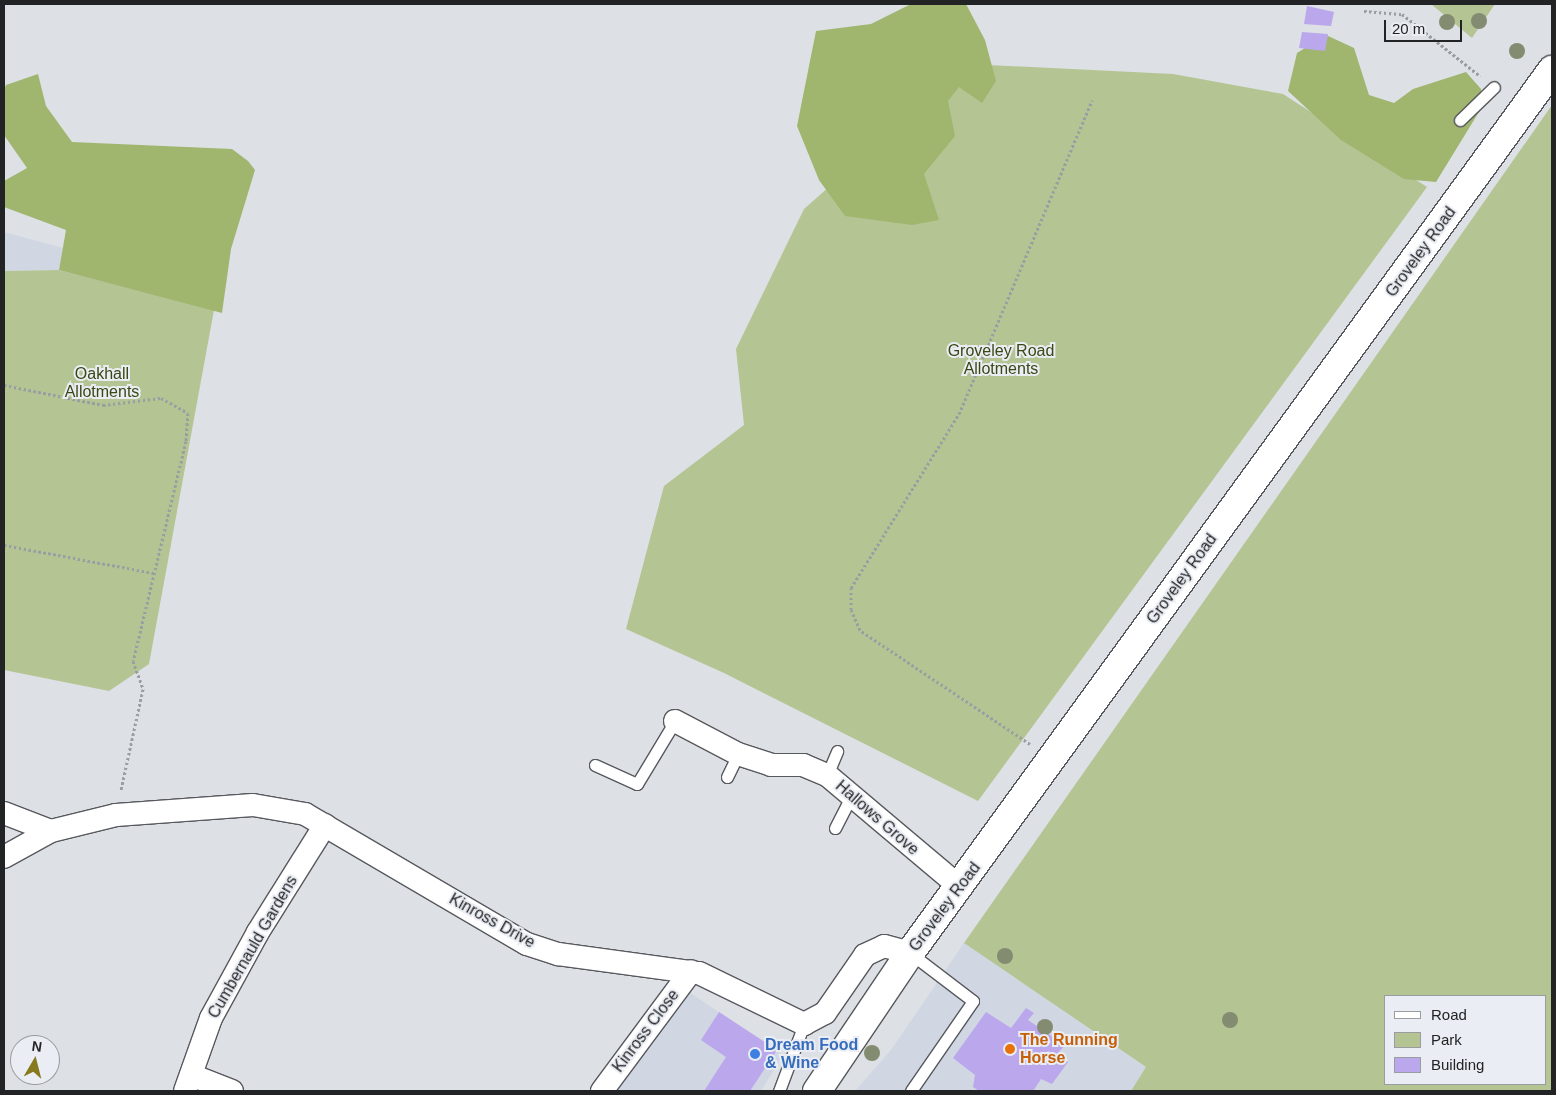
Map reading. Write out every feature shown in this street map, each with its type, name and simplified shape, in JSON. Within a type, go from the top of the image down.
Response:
[{"type":"street","name":"Groveley Road","points":[[817,1091],[910,953],[961,888],[1052,758],[1552,70]]},
{"type":"street","name":"Hallows Grove","points":[[675,721],[738,754],[771,765],[803,766],[827,775],[852,794],[896,836],[961,888]]},
{"type":"street","name":"Kinross Drive","points":[[4,857],[51,831],[116,815],[253,805],[305,814],[527,944],[558,954],[691,971],[804,1024]]},
{"type":"street","points":[[4,813],[51,831]]},
{"type":"street","name":"Cumbernauld Gardens","points":[[232,1091],[188,1083],[211,1018],[258,932],[325,825]]},
{"type":"street","points":[[804,1024],[825,1013],[866,955],[884,946],[910,953]]},
{"type":"street","name":"Kinross Close","points":[[602,1091],[691,971]]},
{"type":"lane","points":[[1460,120],[1494,87]]},
{"type":"lane","points":[[595,764],[637,784],[675,721]]},
{"type":"lane","points":[[827,775],[837,751]]},
{"type":"lane","points":[[727,777],[738,754]]},
{"type":"lane","points":[[835,828],[852,794]]},
{"type":"lane","points":[[910,953],[973,1000],[911,1091]]},
{"type":"lane","points":[[779,1091],[804,1024]]},
{"type":"path","points":[[1364,11],[1387,9],[1402,14],[1494,87]]},
{"type":"path","points":[[1052,758],[860,630],[851,610],[851,588],[959,414],[1092,100]]},
{"type":"path","points":[[4,384],[103,405],[161,398],[188,412],[186,441],[133,661],[143,689],[116,815]]},
{"type":"path","points":[[4,545],[154,573]]},
{"type":"shaded area","points":[[4,232],[63,248],[59,270],[4,271]]},
{"type":"shaded area","points":[[964,943],[1147,1068],[1131,1091],[855,1091],[891,1050]]},
{"type":"shaded area","points":[[680,986],[783,1055],[761,1091],[602,1091]]},
{"type":"green space","points":[[911,4],[966,4],[985,40],[996,81],[982,103],[959,87],[948,101],[955,136],[924,174],[939,220],[912,225],[845,216],[819,180],[797,126],[816,31],[871,24]]},
{"type":"green space","points":[[1431,4],[1495,4],[1472,38]]},
{"type":"green space","points":[[1326,35],[1354,48],[1369,95],[1394,103],[1413,89],[1466,72],[1481,89],[1482,107],[1436,182],[1404,179],[1341,140],[1288,91],[1297,53]]},
{"type":"green space","name":"Groveley Road Allotments","points":[[968,64],[1173,74],[1283,94],[1427,187],[978,801],[724,673],[626,629],[664,486],[744,425],[736,349],[804,209]]},
{"type":"green space","points":[[38,74],[46,106],[72,142],[232,149],[248,161],[255,170],[231,249],[222,313],[59,270],[66,230],[4,207],[4,181],[27,168],[4,135],[4,90],[6,85]]},
{"type":"green space","points":[[1552,105],[1552,1091],[1131,1091],[1146,1067],[964,943]]},
{"type":"green space","name":"Oakhall Allotments","points":[[59,270],[214,310],[149,664],[109,691],[4,670],[4,271]]},
{"type":"building","points":[[1307,6],[1334,12],[1331,26],[1304,24]]},
{"type":"building","points":[[1302,32],[1328,34],[1325,51],[1299,48]]},
{"type":"building","name":"The Running Horse","points":[[1026,1008],[1034,1013],[1028,1020],[1065,1045],[1057,1054],[1068,1062],[1052,1084],[1041,1079],[1033,1091],[979,1091],[973,1087],[975,1075],[953,1058],[986,1012],[1011,1028]]},
{"type":"building","points":[[719,1012],[777,1050],[750,1091],[704,1091],[726,1057],[701,1040]]},
{"type":"place","name":"The Running Horse","points":[[1010,1049]]},
{"type":"place","name":"Dream Food & Wine","points":[[755,1054]]}]
